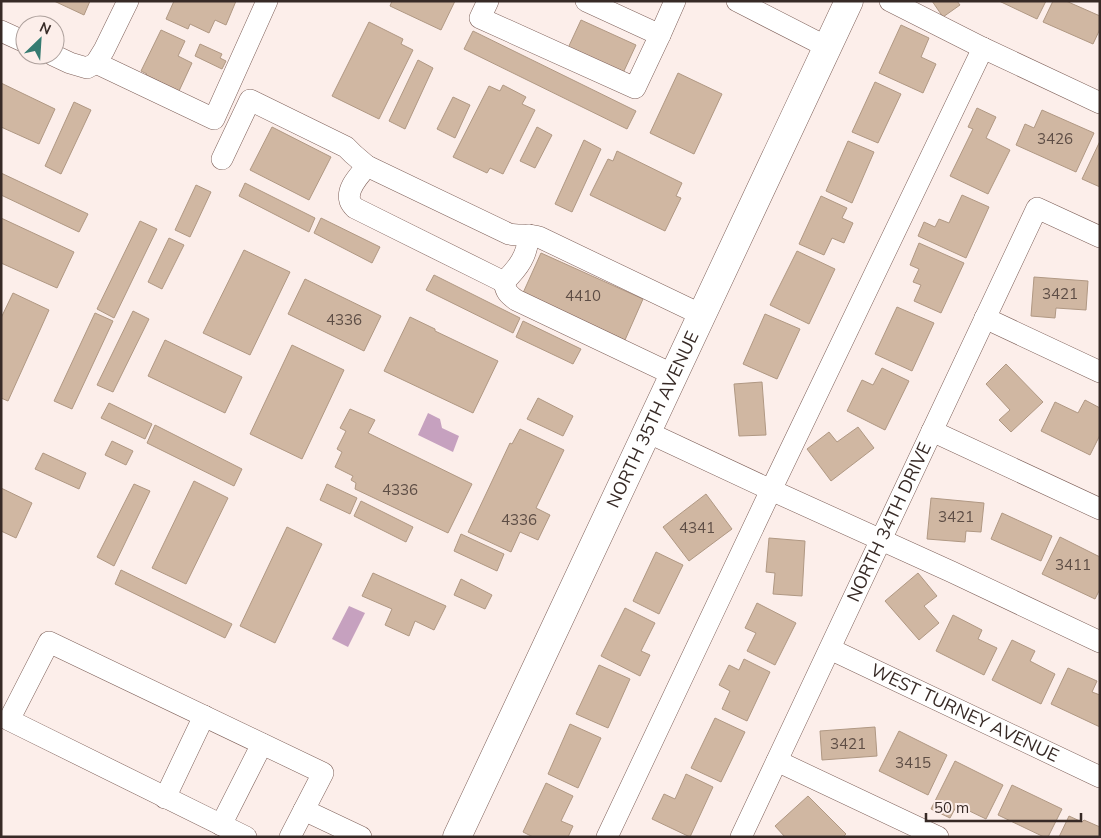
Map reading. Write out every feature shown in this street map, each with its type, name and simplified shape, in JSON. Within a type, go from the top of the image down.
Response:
[{"type":"main road","name":"NORTH 35TH AVENUE","points":[[457,837],[849,1]]},
{"type":"street","points":[[92,66],[104,50],[128,1]]},
{"type":"street","points":[[65,61],[92,66],[214,119],[267,1]]},
{"type":"street","points":[[488,1],[480,18],[635,88],[675,1]]},
{"type":"street","points":[[586,1],[660,35]]},
{"type":"street","points":[[737,1],[827,47]]},
{"type":"street","points":[[890,1],[983,48],[1100,103]]},
{"type":"street","points":[[1,31],[15,37]]},
{"type":"street","points":[[607,837],[770,490],[983,48]]},
{"type":"street","points":[[222,159],[250,100],[346,147],[367,166],[509,234],[539,237],[702,315]]},
{"type":"street","points":[[367,166],[351,188],[350,201],[355,208],[504,282]]},
{"type":"street","name":"NORTH 34TH DRIVE","points":[[742,837],[1037,208],[1100,237]]},
{"type":"street","points":[[504,282],[524,258],[528,247],[529,235]]},
{"type":"street","points":[[504,282],[508,294],[516,300],[674,375]]},
{"type":"street","points":[[985,318],[1100,372]]},
{"type":"street","points":[[932,431],[1100,509]]},
{"type":"street","points":[[647,432],[1100,642]]},
{"type":"street","points":[[246,837],[8,720],[49,642],[323,772],[290,837]]},
{"type":"street","name":"WEST TURNEY AVENUE","points":[[830,649],[1100,777]]},
{"type":"street","points":[[165,798],[204,716]]},
{"type":"street","points":[[221,825],[262,744]]},
{"type":"street","points":[[778,760],[938,837]]},
{"type":"street","points":[[304,810],[361,837]]},
{"type":"shaded area","points":[[428,413],[440,419],[442,428],[459,436],[453,452],[418,435]]},
{"type":"shaded area","points":[[349,606],[365,613],[348,647],[332,639]]},
{"type":"building","points":[[54,1],[90,1],[84,15]]},
{"type":"building","points":[[174,1],[236,1],[226,25],[215,20],[209,33],[190,24],[188,29],[166,19]]},
{"type":"building","points":[[392,1],[455,1],[441,30],[390,6]]},
{"type":"building","points":[[932,1],[957,1],[960,5],[943,17]]},
{"type":"building","points":[[999,1],[1046,1],[1037,19]]},
{"type":"building","points":[[1053,1],[1066,1],[1100,16],[1100,29],[1093,44],[1043,22]]},
{"type":"building","points":[[581,20],[636,45],[623,73],[568,48]]},
{"type":"building","points":[[369,22],[403,39],[401,44],[413,50],[379,119],[332,96]]},
{"type":"building","points":[[901,25],[929,38],[921,57],[936,64],[923,93],[879,73]]},
{"type":"building","points":[[161,30],[185,41],[178,56],[192,63],[179,91],[141,71]]},
{"type":"building","points":[[473,31],[636,111],[627,129],[464,49]]},
{"type":"building","points":[[200,44],[222,54],[220,58],[226,61],[222,69],[195,56]]},
{"type":"building","points":[[418,60],[433,68],[405,129],[389,121]]},
{"type":"building","points":[[678,73],[722,94],[694,154],[650,133]]},
{"type":"building","points":[[875,82],[901,94],[878,143],[852,132]]},
{"type":"building","points":[[1,83],[55,109],[39,144],[1,127]]},
{"type":"building","points":[[503,85],[526,97],[522,104],[535,110],[503,174],[490,168],[487,173],[453,157],[489,86],[500,91]]},
{"type":"building","points":[[453,97],[470,105],[455,138],[437,129]]},
{"type":"building","points":[[74,102],[91,110],[61,174],[45,166]]},
{"type":"building","points":[[977,108],[996,117],[986,138],[1010,150],[988,194],[950,176],[973,129],[968,127]]},
{"type":"building","points":[[1042,110],[1094,133],[1076,172],[1016,145],[1025,124],[1034,128]]},
{"type":"building","points":[[272,127],[331,157],[309,200],[250,170]]},
{"type":"building","points":[[537,127],[552,135],[535,168],[520,161]]},
{"type":"building","points":[[584,140],[601,149],[572,212],[555,204]]},
{"type":"building","points":[[848,141],[874,152],[852,203],[826,191]]},
{"type":"building","points":[[1100,141],[1100,187],[1082,179]]},
{"type":"building","points":[[617,151],[682,183],[676,196],[681,198],[665,231],[590,195],[608,159],[613,161]]},
{"type":"building","points":[[1,173],[88,214],[79,232],[1,195]]},
{"type":"building","points":[[245,183],[315,218],[309,232],[239,196]]},
{"type":"building","points":[[196,185],[211,192],[190,237],[175,230]]},
{"type":"building","points":[[962,195],[989,207],[966,258],[918,236],[924,222],[935,227],[939,219],[949,223]]},
{"type":"building","points":[[821,196],[847,208],[842,218],[853,223],[844,243],[832,238],[824,255],[799,244]]},
{"type":"building","points":[[1,218],[74,252],[57,288],[1,263]]},
{"type":"building","points":[[321,218],[380,247],[372,263],[314,233]]},
{"type":"building","points":[[140,221],[157,229],[114,318],[97,309]]},
{"type":"building","points":[[169,238],[184,245],[162,289],[148,282]]},
{"type":"building","points":[[919,243],[964,263],[941,313],[914,301],[921,285],[913,282],[919,269],[910,265]]},
{"type":"building","points":[[244,250],[290,272],[250,355],[203,333]]},
{"type":"building","points":[[797,251],[835,269],[809,324],[770,305]]},
{"type":"building","points":[[541,253],[643,299],[625,340],[523,293]]},
{"type":"building","points":[[434,275],[520,318],[513,333],[426,290]]},
{"type":"building","points":[[1034,277],[1088,281],[1086,310],[1056,308],[1055,318],[1031,316]]},
{"type":"building","points":[[305,279],[381,316],[364,351],[288,314]]},
{"type":"building","points":[[13,293],[49,310],[8,401],[1,398],[1,318]]},
{"type":"building","points":[[897,307],[934,323],[912,371],[875,354]]},
{"type":"building","points":[[133,311],[149,319],[113,392],[97,385]]},
{"type":"building","points":[[95,313],[113,321],[72,409],[54,401]]},
{"type":"building","points":[[765,314],[800,329],[777,379],[743,364]]},
{"type":"building","points":[[410,317],[498,361],[473,413],[384,371]]},
{"type":"building","points":[[523,321],[581,349],[573,364],[516,337]]},
{"type":"building","points":[[165,340],[242,377],[225,413],[148,376]]},
{"type":"building","points":[[292,345],[344,370],[302,459],[250,434]]},
{"type":"building","points":[[1006,364],[1043,402],[1011,432],[999,420],[1010,410],[986,384]]},
{"type":"building","points":[[882,368],[909,381],[885,430],[847,411],[862,380],[873,385]]},
{"type":"building","points":[[762,382],[766,435],[739,436],[734,384]]},
{"type":"building","points":[[538,398],[573,416],[563,436],[527,419]]},
{"type":"building","points":[[1085,400],[1100,408],[1100,435],[1090,455],[1041,431],[1055,402],[1078,413]]},
{"type":"building","points":[[109,403],[152,424],[145,439],[101,418]]},
{"type":"building","points":[[350,409],[375,420],[368,433],[472,484],[448,533],[355,489],[356,483],[351,480],[353,476],[335,467],[342,452],[337,449],[346,431],[340,428]]},
{"type":"building","points":[[155,425],[242,469],[234,486],[147,443]]},
{"type":"building","points":[[858,427],[874,448],[831,481],[807,449],[829,432],[837,442]]},
{"type":"building","points":[[520,429],[564,450],[536,508],[550,515],[538,540],[520,532],[511,552],[468,532],[510,443],[512,444]]},
{"type":"building","points":[[112,441],[133,451],[126,465],[105,455]]},
{"type":"building","points":[[43,453],[86,473],[79,489],[35,469]]},
{"type":"building","points":[[194,481],[228,498],[186,584],[152,568]]},
{"type":"building","points":[[134,484],[150,491],[114,566],[97,557]]},
{"type":"building","points":[[327,484],[357,498],[350,514],[320,500]]},
{"type":"building","points":[[1,488],[32,503],[16,538],[1,531]]},
{"type":"building","points":[[706,494],[732,529],[689,561],[663,527]]},
{"type":"building","points":[[931,498],[984,503],[981,532],[966,531],[965,542],[927,539]]},
{"type":"building","points":[[361,501],[413,527],[406,542],[354,516]]},
{"type":"building","points":[[1002,513],[1052,536],[1041,561],[991,539]]},
{"type":"building","points":[[287,527],[322,544],[275,643],[240,626]]},
{"type":"building","points":[[461,534],[504,554],[497,571],[454,551]]},
{"type":"building","points":[[1060,537],[1100,557],[1100,589],[1095,599],[1042,574]]},
{"type":"building","points":[[769,538],[805,541],[802,596],[773,594],[775,573],[766,572]]},
{"type":"building","points":[[656,552],[683,565],[659,614],[633,601]]},
{"type":"building","points":[[121,570],[232,624],[225,638],[115,584]]},
{"type":"building","points":[[373,573],[446,606],[434,630],[415,621],[409,636],[385,625],[392,609],[362,596]]},
{"type":"building","points":[[918,573],[937,596],[924,606],[939,623],[919,640],[885,601]]},
{"type":"building","points":[[461,579],[492,595],[485,609],[454,595]]},
{"type":"building","points":[[757,603],[796,623],[775,665],[747,651],[756,633],[745,628]]},
{"type":"building","points":[[625,608],[655,623],[641,651],[650,655],[640,676],[601,656]]},
{"type":"building","points":[[953,615],[982,630],[978,639],[997,648],[984,675],[936,651]]},
{"type":"building","points":[[1012,640],[1035,651],[1030,661],[1055,674],[1041,704],[992,680]]},
{"type":"building","points":[[744,659],[770,672],[747,721],[722,709],[730,691],[719,685],[729,665],[739,670]]},
{"type":"building","points":[[599,665],[630,679],[608,728],[576,714]]},
{"type":"building","points":[[1068,668],[1097,681],[1092,692],[1100,695],[1100,727],[1051,704]]},
{"type":"building","points":[[715,718],[745,732],[721,782],[691,768]]},
{"type":"building","points":[[570,724],[601,738],[578,788],[548,774]]},
{"type":"building","points":[[875,727],[877,756],[822,760],[820,731]]},
{"type":"building","points":[[899,731],[947,755],[928,795],[879,771]]},
{"type":"building","points":[[955,761],[1003,785],[986,819],[957,805],[950,818],[931,809]]},
{"type":"building","points":[[686,774],[713,787],[690,837],[652,819],[664,794],[675,799]]},
{"type":"building","points":[[546,783],[573,796],[561,821],[573,826],[568,837],[533,837],[523,832]]},
{"type":"building","points":[[1012,785],[1062,809],[1048,837],[1044,837],[998,815]]},
{"type":"building","points":[[808,796],[846,834],[843,837],[785,837],[775,826]]},
{"type":"building","points":[[1069,816],[1100,827],[1100,837],[1059,837]]}]
